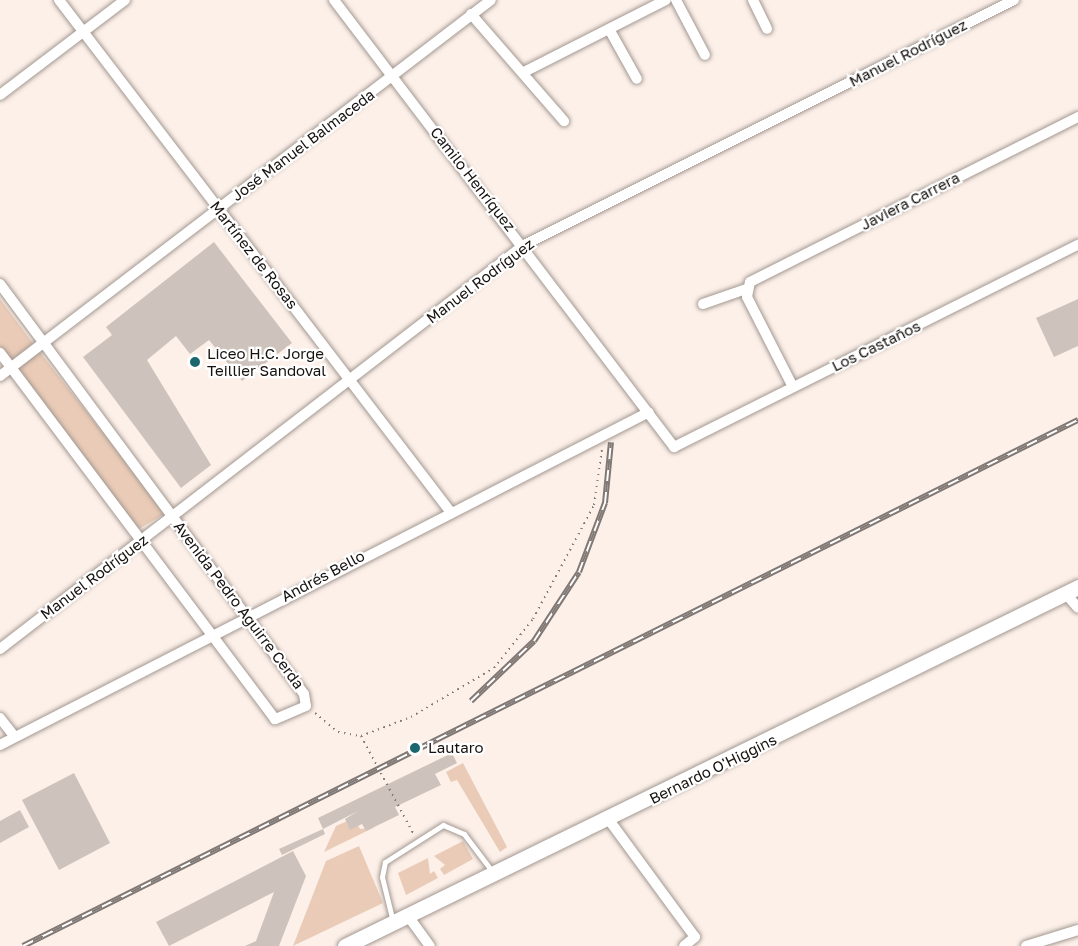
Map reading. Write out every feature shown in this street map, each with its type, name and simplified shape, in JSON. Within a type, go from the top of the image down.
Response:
[{"type":"main road","name":"Bernardo O'Higgins","points":[[345,946],[609,820],[1072,590]]},
{"type":"street","name":"Martínez de Rosas","points":[[59,0],[449,510]]},
{"type":"street","points":[[0,95],[125,0]]},
{"type":"street","name":"Camilo Henríquez","points":[[334,0],[524,245],[674,447]]},
{"type":"street","name":"José Manuel Balmaceda","points":[[0,376],[491,0]]},
{"type":"street","points":[[524,72],[666,0]]},
{"type":"street","points":[[676,0],[705,55]]},
{"type":"street","points":[[753,0],[767,28]]},
{"type":"street","name":"Manuel Rodríguez","points":[[0,649],[524,245],[1014,0]]},
{"type":"street","points":[[471,14],[524,72],[564,121]]},
{"type":"street","points":[[609,29],[637,79]]},
{"type":"street","name":"Javiera Carrera","points":[[703,304],[746,289],[754,280],[1078,117]]},
{"type":"street","name":"Los Castaños","points":[[674,447],[1078,245]]},
{"type":"street","name":"Avenida Pedro Aguirre Cerda","points":[[0,284],[247,615],[304,694],[306,706],[275,719],[0,353]]},
{"type":"street","points":[[746,289],[793,387]]},
{"type":"street","name":"Andrés Bello","points":[[0,745],[449,510],[648,412]]},
{"type":"street","points":[[1072,590],[1078,608]]},
{"type":"street","points":[[0,718],[15,737]]},
{"type":"street","points":[[609,820],[695,937],[684,946]]},
{"type":"street","points":[[408,916],[430,946]]},
{"type":"street","points":[[1026,946],[1046,943],[1078,930]]},
{"type":"lane","points":[[393,923],[383,867],[417,840],[443,825],[455,828],[495,875]]},
{"type":"path","points":[[306,706],[338,732],[361,736],[411,717],[494,668],[533,619],[594,505],[605,433]]},
{"type":"path","points":[[361,736],[417,840]]},
{"type":"shaded area","points":[[0,299],[166,513],[137,530],[0,349]]},
{"type":"shaded area","points":[[463,763],[507,847],[500,852],[457,780],[451,782],[446,772]]},
{"type":"shaded area","points":[[354,818],[360,829],[375,827],[324,852],[336,826]]},
{"type":"shaded area","points":[[463,841],[473,859],[444,875],[440,869],[445,865],[434,856]]},
{"type":"shaded area","points":[[359,846],[383,903],[293,946],[326,861]]},
{"type":"shaded area","points":[[428,858],[430,874],[434,871],[438,878],[406,895],[398,873]]},
{"type":"building","points":[[214,242],[292,343],[242,381],[209,340],[190,354],[176,336],[147,360],[211,465],[181,488],[83,357],[112,335],[106,327]]},
{"type":"building","points":[[1078,299],[1078,346],[1054,357],[1036,318]]},
{"type":"building","points":[[452,753],[457,763],[435,774],[441,785],[395,807],[399,815],[366,831],[362,824],[350,830],[345,819],[358,811],[323,829],[318,818]]},
{"type":"building","points":[[74,773],[110,843],[59,870],[22,800]]},
{"type":"building","points":[[20,810],[29,827],[0,843],[0,821]]},
{"type":"building","points":[[323,829],[325,834],[282,855],[279,849]]},
{"type":"building","points":[[293,851],[306,876],[279,946],[245,946],[256,941],[274,892],[169,946],[156,922]]},
{"type":"railway","points":[[23,946],[1078,420]]},
{"type":"railway","points":[[471,701],[534,641],[579,572],[605,503],[611,442]]},
{"type":"place","name":"Liceo H.C. Jorge Teillier Sandoval","points":[[195,362]]},
{"type":"place","name":"Lautaro","points":[[415,748]]}]
